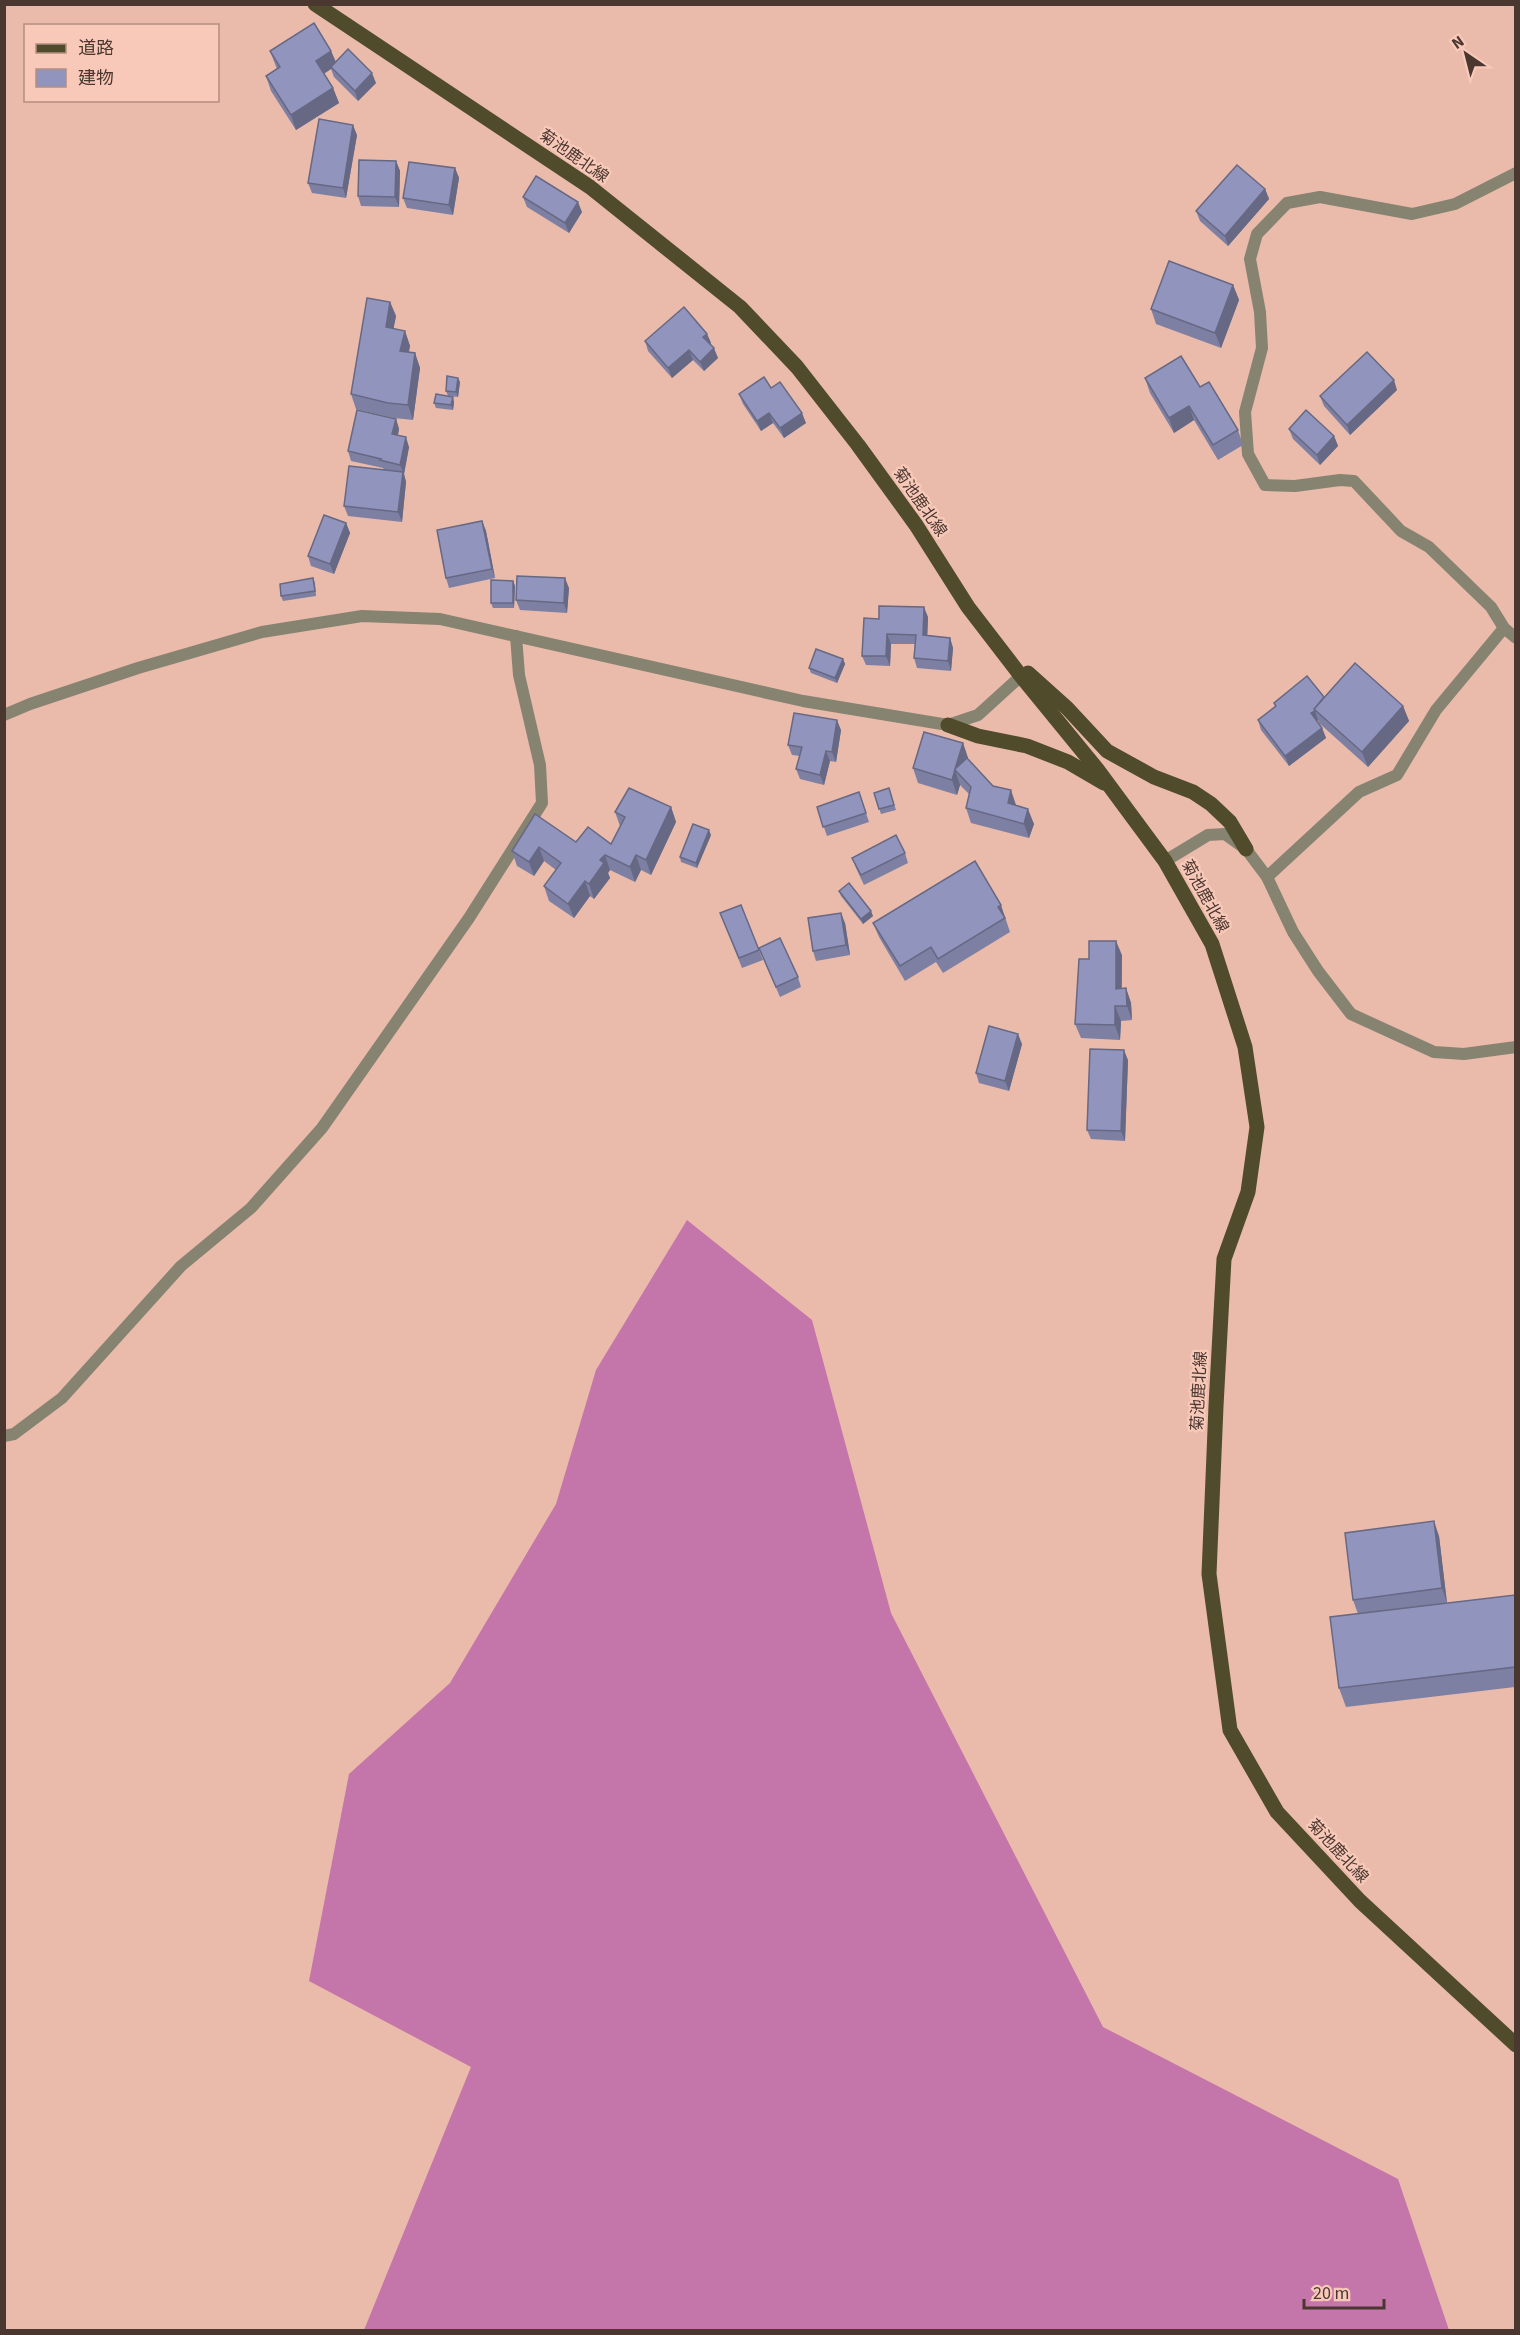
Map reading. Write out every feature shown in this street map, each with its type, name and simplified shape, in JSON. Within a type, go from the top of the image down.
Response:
[{"type":"main road","name":"菊池鹿北線","points":[[315,4],[590,188],[740,307],[797,367],[844,428],[916,525],[968,607],[1110,786],[1165,861],[1212,944],[1245,1047],[1257,1127],[1248,1192],[1224,1258],[1216,1406],[1209,1574],[1230,1730],[1277,1812],[1360,1901],[1515,2045]]},
{"type":"main road","points":[[1001,650],[1067,708],[1107,751],[1154,777],[1193,792],[1212,804],[1230,822],[1246,849]]},
{"type":"main road","points":[[948,725],[978,736],[1027,746],[1068,762],[1110,786]]},
{"type":"street","points":[[1515,173],[1455,204],[1412,214],[1320,197],[1287,203],[1257,234],[1250,259],[1260,312],[1262,348],[1245,412],[1248,454],[1265,485],[1295,486],[1340,480],[1354,481],[1401,531],[1429,547],[1491,607],[1503,628],[1515,638]]},
{"type":"street","points":[[4,716],[30,704],[127,672],[262,632],[362,616],[440,619],[803,701],[948,725],[978,715],[1021,676]]},
{"type":"street","points":[[1267,877],[1359,792],[1396,775],[1436,710],[1503,628]]},
{"type":"street","points":[[4,1436],[14,1434],[62,1398],[181,1266],[251,1208],[321,1128],[475,908],[542,803],[540,765],[519,675],[516,636]]},
{"type":"street","points":[[1165,861],[1208,835],[1225,834],[1246,849],[1267,877],[1293,932],[1318,971],[1351,1014],[1434,1052],[1464,1054],[1515,1047]]},
{"type":"shaded area","points":[[687,1220],[812,1320],[891,1613],[1103,2027],[1398,2179],[1449,2330],[364,2330],[471,2067],[309,1981],[349,1774],[450,1683],[556,1504],[596,1370]]},
{"type":"building","points":[[314,23],[331,51],[316,61],[333,88],[291,115],[266,76],[280,67],[270,51]]},
{"type":"building","points":[[348,49],[372,73],[355,91],[331,67]]},
{"type":"building","points":[[319,119],[353,125],[343,188],[308,183]]},
{"type":"building","points":[[359,160],[396,161],[395,197],[358,196]]},
{"type":"building","points":[[409,162],[455,168],[449,205],[403,198]]},
{"type":"building","points":[[1237,165],[1265,189],[1225,236],[1196,211]]},
{"type":"building","points":[[536,176],[578,202],[565,223],[523,197]]},
{"type":"building","points":[[1169,261],[1233,285],[1215,333],[1151,309]]},
{"type":"building","points":[[367,298],[390,302],[386,327],[405,331],[400,351],[415,353],[408,405],[388,403],[351,394]]},
{"type":"building","points":[[684,307],[707,334],[703,337],[714,348],[700,362],[689,350],[668,368],[645,341]]},
{"type":"building","points":[[1367,352],[1394,380],[1347,425],[1320,396]]},
{"type":"building","points":[[1181,356],[1200,387],[1209,382],[1238,430],[1213,445],[1189,406],[1169,418],[1145,378]]},
{"type":"building","points":[[447,376],[458,378],[456,392],[446,391]]},
{"type":"building","points":[[764,377],[771,388],[780,382],[802,413],[780,428],[769,413],[757,421],[739,394]]},
{"type":"building","points":[[436,394],[453,397],[451,405],[434,403]]},
{"type":"building","points":[[357,410],[396,419],[392,434],[406,437],[400,465],[348,451]]},
{"type":"building","points":[[1306,410],[1334,436],[1317,455],[1289,429]]},
{"type":"building","points":[[349,466],[403,472],[398,512],[344,506]]},
{"type":"building","points":[[324,515],[346,523],[330,564],[308,556]]},
{"type":"building","points":[[482,521],[492,569],[446,578],[437,530]]},
{"type":"building","points":[[517,576],[565,578],[564,603],[516,600]]},
{"type":"building","points":[[313,578],[315,591],[281,596],[280,584]]},
{"type":"building","points":[[491,580],[513,581],[513,603],[491,603]]},
{"type":"building","points":[[879,606],[924,607],[923,635],[950,638],[948,661],[914,658],[916,635],[887,634],[886,656],[862,656],[864,618],[879,619]]},
{"type":"building","points":[[816,649],[843,659],[835,678],[809,668]]},
{"type":"building","points":[[1355,663],[1403,706],[1362,752],[1314,709]]},
{"type":"building","points":[[1307,676],[1324,697],[1314,709],[1315,711],[1311,713],[1322,728],[1285,756],[1258,720],[1276,706],[1274,703]]},
{"type":"building","points":[[794,713],[837,720],[832,752],[826,751],[820,775],[796,769],[802,747],[788,745]]},
{"type":"building","points":[[924,732],[963,743],[955,769],[967,758],[993,786],[1011,790],[1008,803],[1028,809],[1024,824],[966,808],[971,787],[955,770],[952,780],[913,768]]},
{"type":"building","points":[[629,788],[671,807],[646,860],[636,855],[630,867],[605,855],[600,860],[604,863],[589,884],[585,881],[568,904],[544,886],[561,863],[539,847],[529,862],[512,851],[535,814],[576,842],[588,827],[611,844],[625,817],[615,812]]},
{"type":"building","points":[[889,788],[894,805],[879,809],[874,793]]},
{"type":"building","points":[[859,792],[866,813],[823,827],[817,807]]},
{"type":"building","points":[[693,824],[709,830],[696,863],[680,857]]},
{"type":"building","points":[[896,835],[905,853],[861,875],[852,858]]},
{"type":"building","points":[[975,861],[1001,905],[998,907],[1005,918],[938,959],[931,947],[900,966],[873,923]]},
{"type":"building","points":[[849,883],[871,911],[861,919],[839,891]]},
{"type":"building","points":[[741,905],[759,950],[739,958],[720,913]]},
{"type":"building","points":[[841,913],[846,945],[813,951],[808,918]]},
{"type":"building","points":[[780,938],[798,977],[776,987],[759,948]]},
{"type":"building","points":[[1089,941],[1116,941],[1116,989],[1126,988],[1127,1006],[1115,1006],[1115,1025],[1075,1024],[1079,959],[1089,959]]},
{"type":"building","points":[[989,1026],[1018,1034],[1005,1081],[976,1073]]},
{"type":"building","points":[[1090,1049],[1124,1050],[1121,1131],[1087,1130]]},
{"type":"building","points":[[1434,1521],[1442,1588],[1353,1600],[1345,1533]]},
{"type":"building","points":[[1515,1595],[1515,1667],[1339,1688],[1330,1617]]}]
